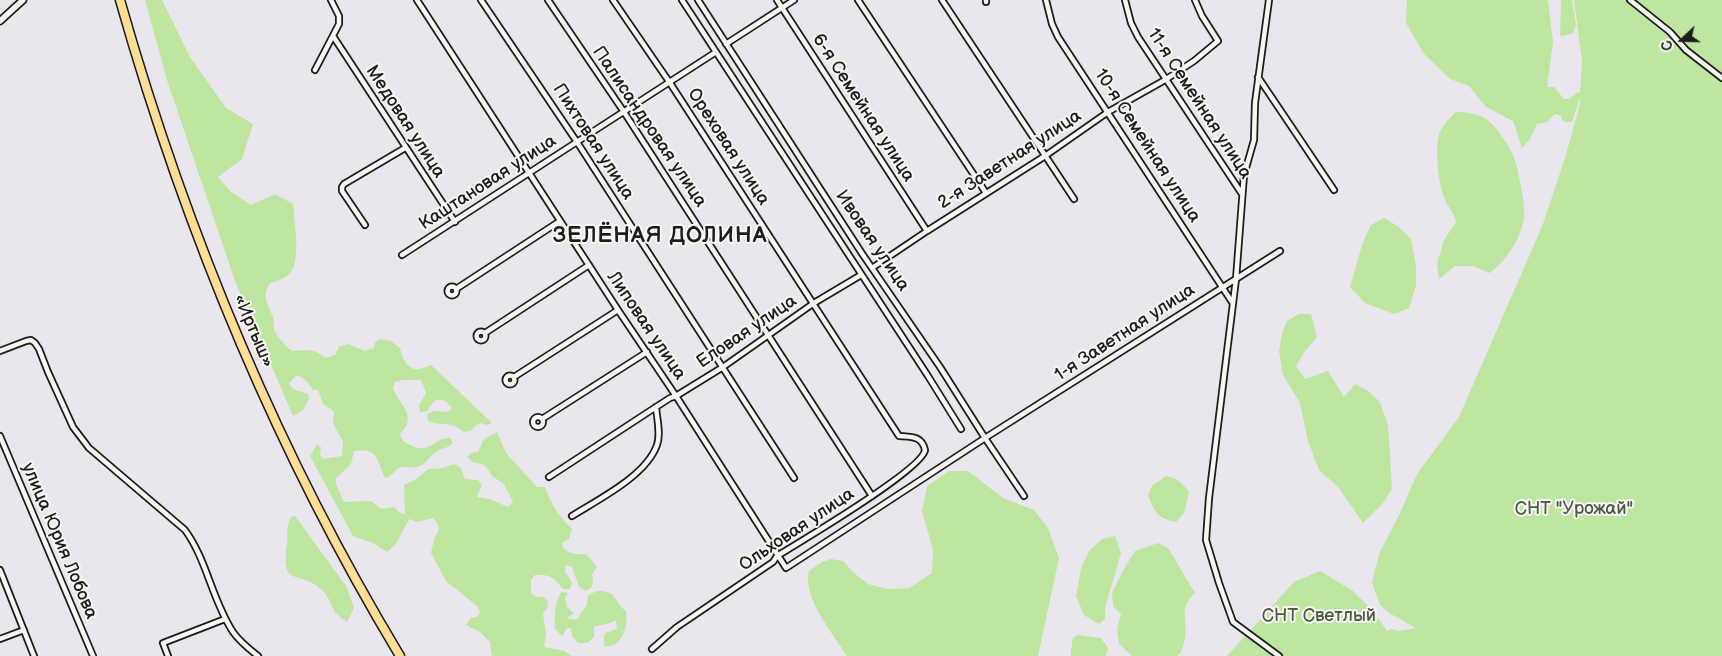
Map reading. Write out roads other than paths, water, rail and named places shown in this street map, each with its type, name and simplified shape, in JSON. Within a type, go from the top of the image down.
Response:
[{"type":"highway","name":"«Иртыш»","points":[[120,0],[183,196],[216,283],[251,366],[294,461],[319,510],[378,620],[400,656]]},
{"type":"street","points":[[0,21],[23,0]]},
{"type":"street","points":[[315,70],[339,24],[339,16],[331,0]]},
{"type":"street","name":"Липовая улица","points":[[417,0],[786,568]]},
{"type":"street","name":"Пихтовая улица","points":[[481,0],[577,142],[794,478]]},
{"type":"street","name":"Палисандровая улица","points":[[548,0],[624,112],[872,496]]},
{"type":"street","name":"Ореховая улица","points":[[614,0],[814,303],[899,436]]},
{"type":"street","name":"Ивовая улица","points":[[682,0],[961,429]]},
{"type":"street","name":"Ивовая улица","points":[[698,0],[872,268],[940,367],[1024,496]]},
{"type":"street","name":"6-я Семейная улица","points":[[777,0],[927,231]]},
{"type":"street","points":[[726,44],[794,0]]},
{"type":"street","points":[[858,0],[986,193]]},
{"type":"street","points":[[942,0],[1074,199]]},
{"type":"street","name":"10-я Семейная улица","points":[[1046,0],[1055,31],[1224,287],[1233,304]]},
{"type":"street","name":"11-я Семейная улица","points":[[1125,0],[1138,38],[1242,194]]},
{"type":"street","name":"2-я Заветная улица","points":[[872,268],[1045,156],[1108,112],[1165,80],[1194,61],[1218,41],[1202,16],[1196,0]]},
{"type":"street","points":[[1269,0],[1255,103],[1254,140],[1244,175],[1236,279],[1209,498],[1206,540],[1233,622],[1279,656]]},
{"type":"street","points":[[1630,0],[1670,32],[1686,50],[1722,78]]},
{"type":"street","name":"Медовая улица","points":[[333,36],[454,222]]},
{"type":"street","name":"Каштановая улица","points":[[402,255],[716,52]]},
{"type":"street","points":[[1258,77],[1334,190]]},
{"type":"street","points":[[364,225],[342,192],[342,187],[405,148]]},
{"type":"street","points":[[456,289],[560,221]]},
{"type":"street","name":"1-я Заветная улица","points":[[786,568],[985,438],[1280,250]]},
{"type":"street","points":[[485,333],[589,265]]},
{"type":"street","name":"Еловая улица","points":[[549,478],[656,407],[723,366],[814,303],[861,275]]},
{"type":"street","points":[[514,377],[618,310]]},
{"type":"street","points":[[0,352],[26,341],[31,340],[35,343],[40,349],[48,372],[74,426],[89,448],[175,520],[194,542],[226,619],[244,645],[258,656]]},
{"type":"street","points":[[542,419],[647,352]]},
{"type":"street","points":[[572,516],[625,482],[642,468],[650,458],[659,438],[656,407]]},
{"type":"street","name":"улица Юрия Лобова","points":[[0,436],[93,656]]},
{"type":"street","name":"Ольховая улица","points":[[652,649],[677,627],[773,562],[777,556],[872,496],[909,469],[925,454],[924,446],[918,438],[899,436]]},
{"type":"street","points":[[0,570],[34,656]]},
{"type":"street","points":[[168,656],[163,642],[226,619]]},
{"type":"street","points":[[0,639],[24,630]]},
{"type":"district","name":"ЗЕЛЁНАЯ ДОЛИНА","points":[[660,236]]},
{"type":"park label","name":"СНТ \"Урожай\"","points":[[1574,509]]},
{"type":"park label","name":"СНТ Светлый","points":[[1319,616]]}]
